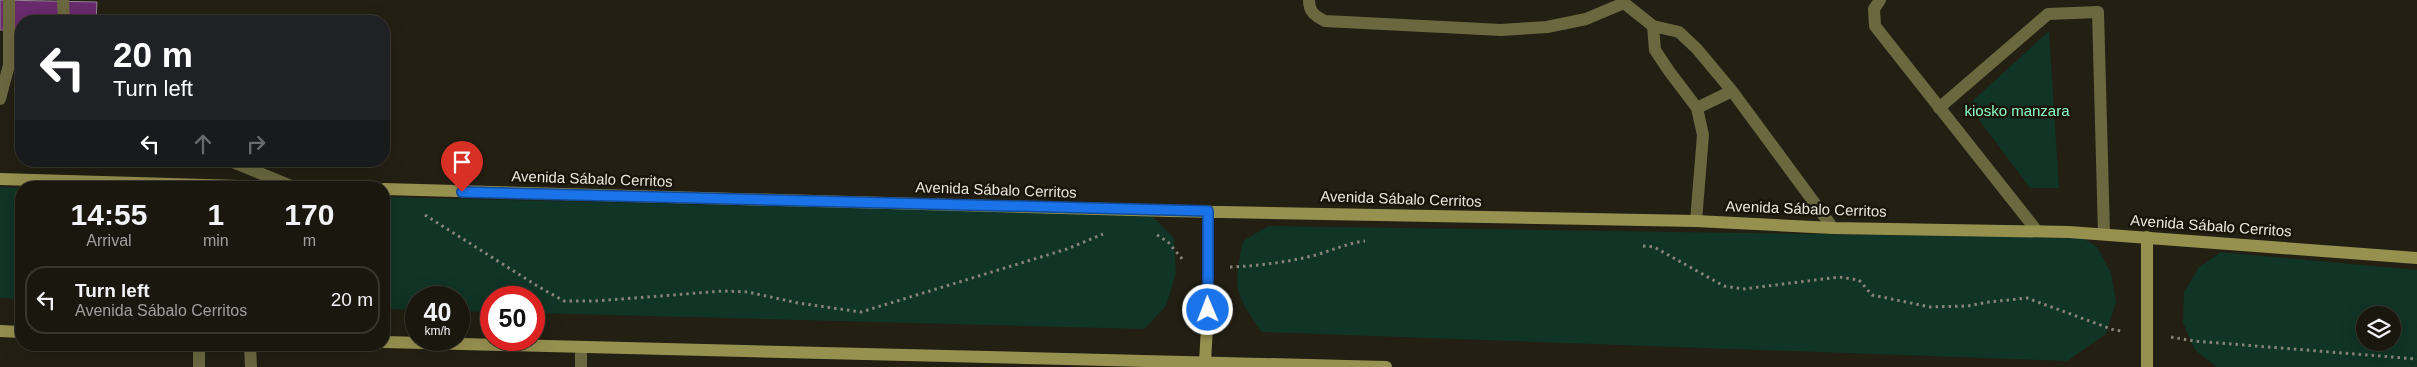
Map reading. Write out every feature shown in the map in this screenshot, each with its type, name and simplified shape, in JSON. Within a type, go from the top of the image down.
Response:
[{"type":"main road","points":[[0,179],[74,181]]},
{"type":"main road","name":"Avenida Sábalo Cerritos","points":[[390,190],[1208,211],[1696,220],[1833,228],[2037,231],[2147,237],[2417,258]]},
{"type":"main road","points":[[1205,364],[1208,211]]},
{"type":"main road","points":[[2147,237],[2147,367]]},
{"type":"main road","points":[[0,331],[15,332]]},
{"type":"main road","points":[[390,342],[1129,363],[1386,367]]},
{"type":"street","points":[[0,98],[9,65],[9,0]]},
{"type":"street","points":[[64,0],[64,15]]},
{"type":"street","points":[[1309,0],[1309,6],[1314,15],[1325,21],[1500,30],[1547,27],[1586,19],[1624,2],[1653,26],[1679,32],[1697,49],[1732,91],[1833,228]]},
{"type":"street","points":[[1880,0],[1874,9],[1875,26],[2037,231]]},
{"type":"street","points":[[1939,108],[2048,14],[2098,12],[2104,234]]},
{"type":"street","points":[[1653,26],[1656,50],[1668,72],[1697,108],[1703,135],[1696,220]]},
{"type":"street","points":[[1697,108],[1732,91]]},
{"type":"street","points":[[245,167],[279,181]]},
{"type":"street","points":[[581,347],[581,367]]},
{"type":"street","points":[[199,351],[199,367]]},
{"type":"street","points":[[250,351],[251,367]]},
{"type":"path","points":[[423,214],[539,287],[564,300],[595,301],[723,291],[748,292],[807,304],[861,312],[1058,252],[1111,232]]},
{"type":"path","points":[[1153,233],[1168,242],[1187,263],[1207,268],[1285,262],[1317,255],[1350,242],[1368,240]]},
{"type":"path","points":[[1635,244],[1654,248],[1724,286],[1743,289],[1839,277],[1859,280],[1872,295],[1930,307],[1968,306],[2027,298],[2114,330],[2147,333],[2194,341],[2417,359]]},
{"type":"green space","name":"kiosko manzara","points":[[2049,31],[2059,188],[2030,188],[1968,105]]},
{"type":"green space","points":[[0,187],[15,188],[15,299],[0,298]]},
{"type":"green space","points":[[390,197],[1151,215],[1174,238],[1176,273],[1166,306],[1144,329],[545,313],[545,286],[480,286],[480,312],[470,311],[470,286],[405,286],[405,310],[390,309]]},
{"type":"green space","points":[[1268,226],[2083,238],[2097,247],[2111,273],[2116,302],[2106,334],[2067,361],[1262,332],[1241,298],[1237,280],[1243,241]]},
{"type":"green space","points":[[2221,252],[2417,270],[2417,367],[2217,367],[2195,350],[2183,323],[2184,292],[2199,267]]},
{"type":"building","points":[[0,0],[97,2],[96,15],[15,15],[15,30],[0,30]]},
{"type":"route","points":[[462,192],[1208,211],[1208,310]]}]
